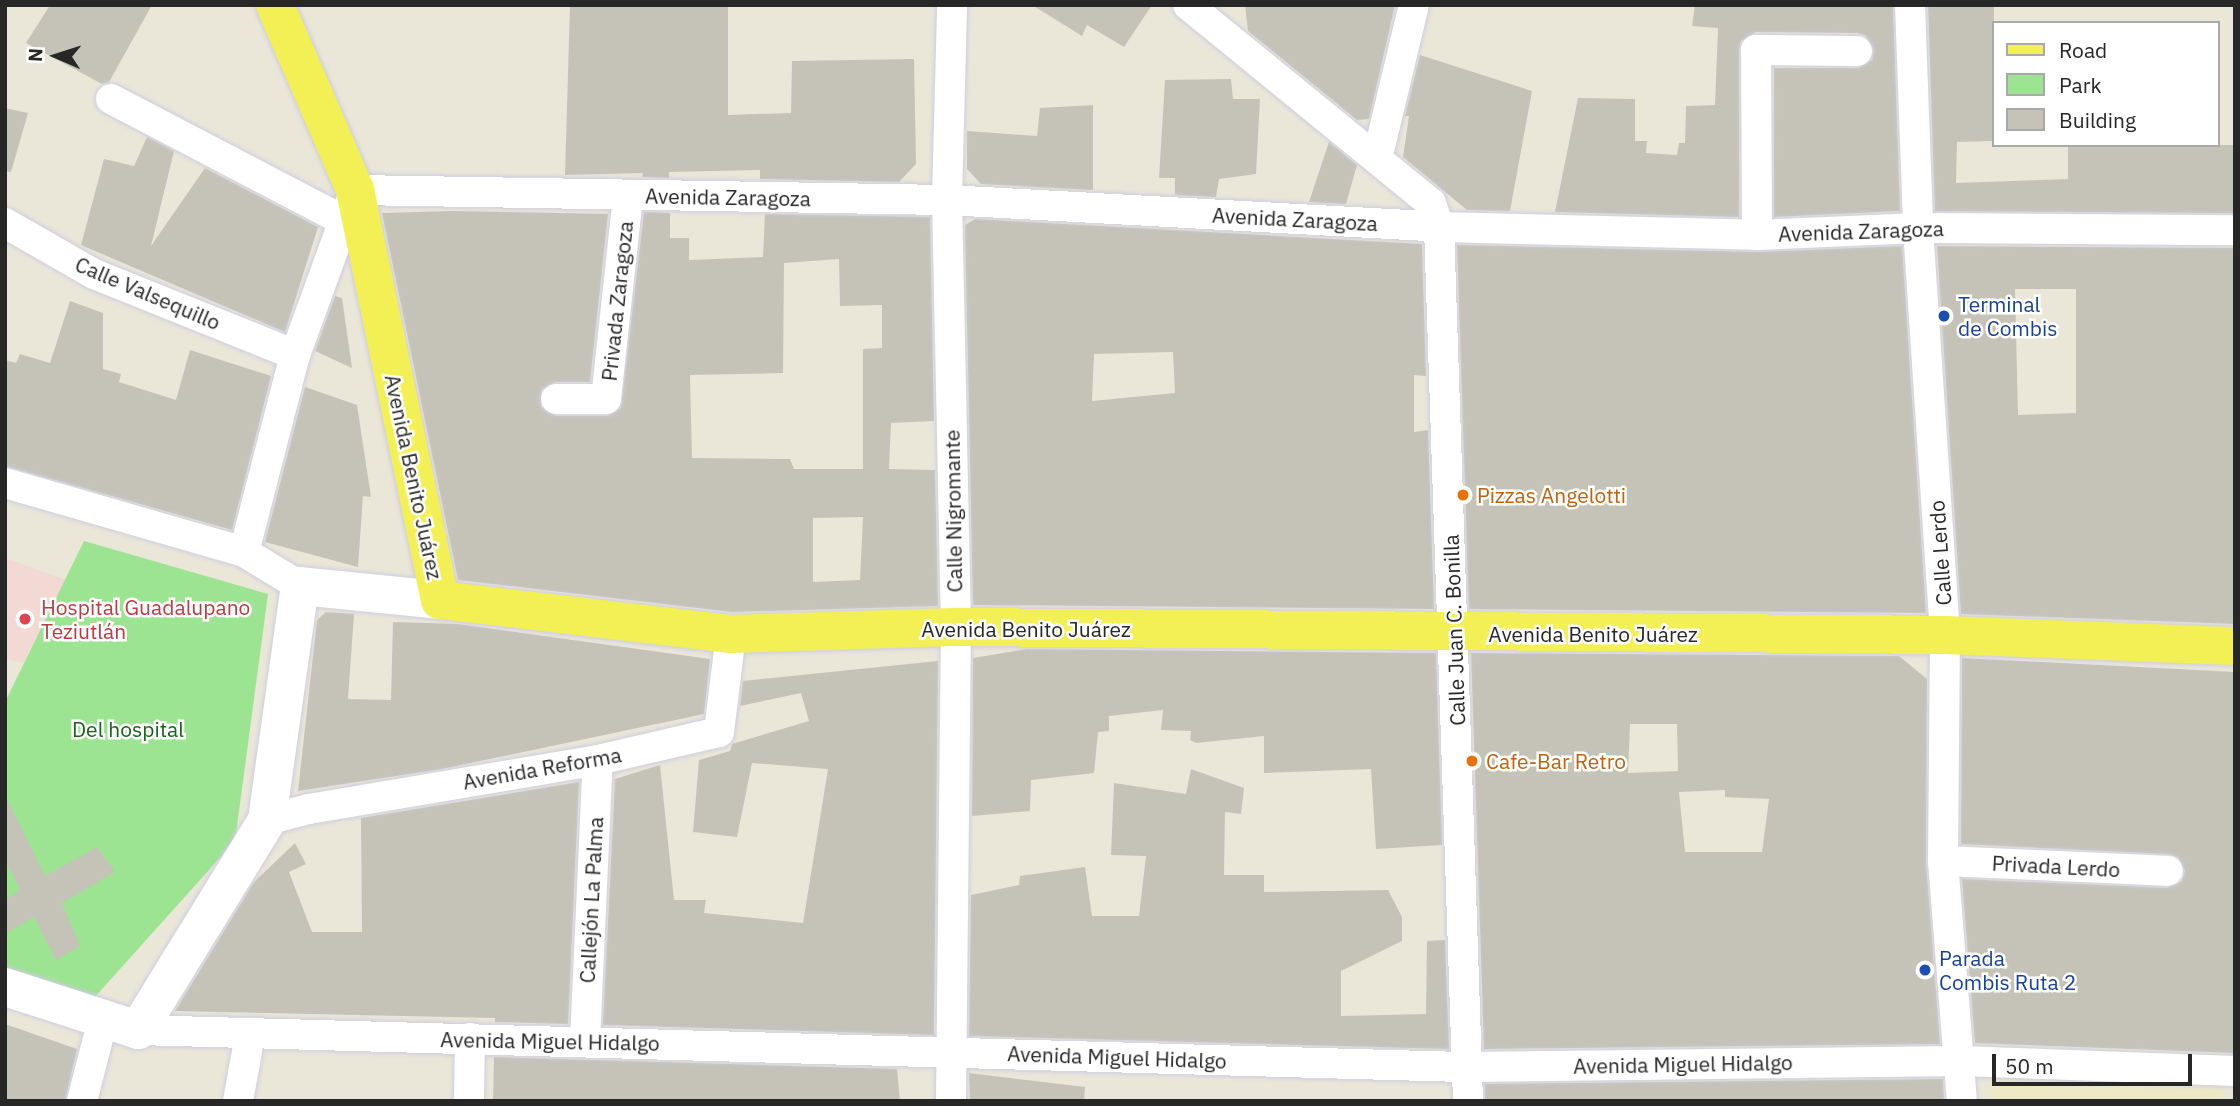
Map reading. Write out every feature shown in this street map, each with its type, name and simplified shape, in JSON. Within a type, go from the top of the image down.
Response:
[{"type":"main road","name":"Avenida Benito Juárez","points":[[272,11],[354,214],[440,600],[731,634],[956,627],[1455,634],[1945,635],[2235,646]]},
{"type":"main road","points":[[138,1030],[260,834],[300,586],[440,600]]},
{"type":"main road","name":"Avenida Miguel Hidalgo","points":[[5,988],[138,1030]]},
{"type":"street","name":"Calle Nigromante","points":[[951,1101],[949,1052],[956,627],[947,200],[952,5]]},
{"type":"street","points":[[1188,5],[1231,36],[1377,159],[1435,215]]},
{"type":"street","points":[[1228,5],[1231,36]]},
{"type":"street","points":[[1377,159],[1414,5]]},
{"type":"street","name":"Calle Lerdo","points":[[1910,5],[1918,228],[1945,635],[1943,861],[1962,1061],[1962,1101]]},
{"type":"street","points":[[1757,235],[1756,50],[1857,51]]},
{"type":"street","points":[[111,99],[354,214],[295,355],[244,552]]},
{"type":"street","name":"Avenida Zaragoza","points":[[354,214],[628,196],[947,200],[1435,215],[1757,235],[1918,228],[2235,230]]},
{"type":"street","name":"Privada Zaragoza","points":[[556,399],[606,399],[628,196]]},
{"type":"street","name":"Calle Juan C. Bonilla","points":[[1435,215],[1455,634],[1468,1101]]},
{"type":"street","name":"Calle Valsequillo","points":[[5,223],[94,274],[295,355]]},
{"type":"street","points":[[5,483],[244,552],[300,586]]},
{"type":"street","name":"Avenida Reforma","points":[[260,834],[309,809],[598,760],[719,732],[731,634]]},
{"type":"street","name":"Callejón La Palma","points":[[585,1041],[598,760]]},
{"type":"street","name":"Privada Lerdo","points":[[1943,861],[2168,871]]},
{"type":"street","points":[[82,1101],[103,1019]]},
{"type":"street","name":"Avenida Miguel Hidalgo","points":[[138,1030],[1466,1067],[1962,1061],[2235,1071]]},
{"type":"street","points":[[238,1101],[258,1035]]},
{"type":"street","points":[[253,1101],[258,1035]]},
{"type":"street","points":[[469,1101],[470,1038]]},
{"type":"shaded area","name":"Hospital Guadalupano Teziutlán","points":[[5,558],[67,580],[23,663],[5,659]]},
{"type":"shaded area","points":[[1990,1073],[2222,1085],[2222,1101],[1990,1101]]},
{"type":"green space","name":"Del hospital","points":[[84,541],[268,594],[235,841],[85,1008],[5,982],[5,702]]},
{"type":"building","points":[[50,5],[152,5],[109,82],[102,84],[26,43]]},
{"type":"building","points":[[570,5],[728,5],[728,115],[791,113],[792,61],[914,59],[916,164],[899,182],[760,179],[760,170],[669,172],[669,178],[642,177],[643,173],[565,175]]},
{"type":"building","points":[[1032,5],[1152,5],[1124,47],[1087,25],[1082,36]]},
{"type":"building","points":[[1245,5],[1395,5],[1369,119],[1357,120],[1248,31]]},
{"type":"building","points":[[1695,5],[1893,5],[1900,211],[1774,217],[1774,68],[1858,68],[1872,60],[1874,50],[1866,36],[1857,33],[1756,32],[1741,41],[1739,50],[1739,217],[1555,212],[1578,98],[1635,99],[1635,141],[1647,141],[1646,153],[1677,155],[1679,143],[1685,143],[1686,106],[1715,105],[1718,28],[1692,26]]},
{"type":"building","points":[[1928,5],[1994,5],[1992,141],[1957,142],[1956,183],[2068,179],[2068,147],[2235,145],[2235,213],[1935,211]]},
{"type":"building","points":[[1420,55],[1532,91],[1510,211],[1467,210],[1403,157],[1409,116],[1405,116]]},
{"type":"building","points":[[1231,79],[1233,99],[1260,99],[1256,174],[1219,179],[1216,197],[1175,195],[1175,178],[1159,178],[1165,80]]},
{"type":"building","points":[[1093,105],[1093,190],[981,184],[967,169],[967,131],[1037,136],[1040,108]]},
{"type":"building","points":[[5,108],[28,113],[11,172],[5,171]]},
{"type":"building","points":[[147,137],[174,151],[151,246],[205,168],[318,227],[285,332],[81,245],[104,159],[134,166]]},
{"type":"building","points":[[1329,142],[1357,165],[1346,204],[1309,202]]},
{"type":"building","points":[[453,211],[608,214],[590,382],[555,382],[541,390],[541,407],[556,416],[607,416],[621,408],[644,212],[670,213],[670,238],[689,238],[689,260],[763,257],[765,214],[930,217],[934,421],[891,423],[889,469],[935,470],[938,606],[732,612],[458,580],[382,213]],"holes":[[[839,259],[840,306],[882,305],[882,348],[863,349],[863,469],[794,469],[790,459],[692,458],[690,375],[783,373],[784,263]],[[863,517],[860,580],[813,582],[813,518]]]},
{"type":"building","points":[[975,219],[1422,244],[1426,376],[1414,375],[1414,432],[1428,430],[1434,609],[973,605],[965,225]],"holes":[[[1173,352],[1175,393],[1092,401],[1094,354]]]},
{"type":"building","points":[[1457,245],[1757,252],[1902,246],[1926,613],[1469,609]]},
{"type":"building","points":[[1937,246],[2235,248],[2235,624],[1961,614]],"holes":[[[2015,289],[2076,289],[2076,413],[2018,415]]]},
{"type":"building","points":[[335,296],[342,298],[352,368],[315,351]]},
{"type":"building","points":[[70,301],[103,313],[103,369],[121,374],[119,382],[176,400],[190,350],[271,376],[232,530],[5,466],[5,360],[16,363],[20,354],[50,363]]},
{"type":"building","points":[[305,387],[357,405],[371,497],[363,496],[358,567],[265,542]]},
{"type":"building","points":[[326,612],[354,614],[348,699],[391,700],[393,622],[458,624],[710,659],[704,714],[442,769],[298,791],[317,620]]},
{"type":"building","points":[[1027,649],[1436,653],[1442,845],[1376,849],[1371,769],[1264,773],[1264,736],[1196,743],[1190,740],[1191,731],[1161,730],[1163,710],[1109,716],[1109,731],[1098,732],[1094,773],[1031,780],[1030,811],[972,816],[973,658]]},
{"type":"building","points":[[1471,653],[1899,656],[1927,679],[1926,862],[1940,1044],[1484,1049]],"holes":[[[1630,724],[1677,724],[1678,771],[1628,773]],[[1725,790],[1725,797],[1769,799],[1762,852],[1685,852],[1679,792]]]},
{"type":"building","points":[[1962,658],[2235,672],[2235,1053],[1975,1043],[1962,879],[2167,888],[2182,881],[2185,871],[2178,857],[2169,854],[1961,844]]},
{"type":"building","points":[[938,661],[934,1035],[603,1025],[615,779],[660,765],[674,900],[706,900],[704,913],[803,923],[828,769],[752,763],[737,837],[693,832],[699,760],[730,751],[732,744],[809,721],[801,693],[740,706],[743,681]]},
{"type":"building","points":[[1191,769],[1244,788],[1241,814],[1225,812],[1224,875],[1264,875],[1264,892],[1388,890],[1402,917],[1402,941],[1341,971],[1341,1016],[1426,1014],[1427,941],[1445,940],[1449,1049],[969,1036],[971,895],[1019,885],[1020,876],[1085,867],[1092,916],[1139,916],[1146,856],[1111,855],[1114,783],[1186,794]]},
{"type":"building","points":[[579,782],[568,1024],[495,1022],[495,1018],[175,1011],[254,882],[295,843],[306,864],[289,872],[312,932],[362,932],[361,818]]},
{"type":"building","points":[[5,795],[45,876],[97,847],[115,872],[62,903],[80,946],[56,960],[34,917],[5,934],[5,900],[20,890],[5,860]]},
{"type":"building","points":[[5,1024],[77,1049],[65,1101],[5,1101]]},
{"type":"building","points":[[494,1057],[897,1069],[900,1101],[493,1101]]},
{"type":"building","points":[[969,1073],[1085,1087],[1084,1101],[970,1101]]},
{"type":"building","points":[[1943,1079],[1944,1101],[1485,1101],[1485,1084]]},
{"type":"place","name":"Terminal de Combis","points":[[1944,316]]},
{"type":"place","name":"Pizzas Angelotti","points":[[1463,495]]},
{"type":"place","name":"Hospital Guadalupano Teziutlán","points":[[25,619]]},
{"type":"place","name":"Cafe-Bar Retro","points":[[1472,761]]},
{"type":"place","name":"Parada Combis Ruta 2","points":[[1925,970]]}]
